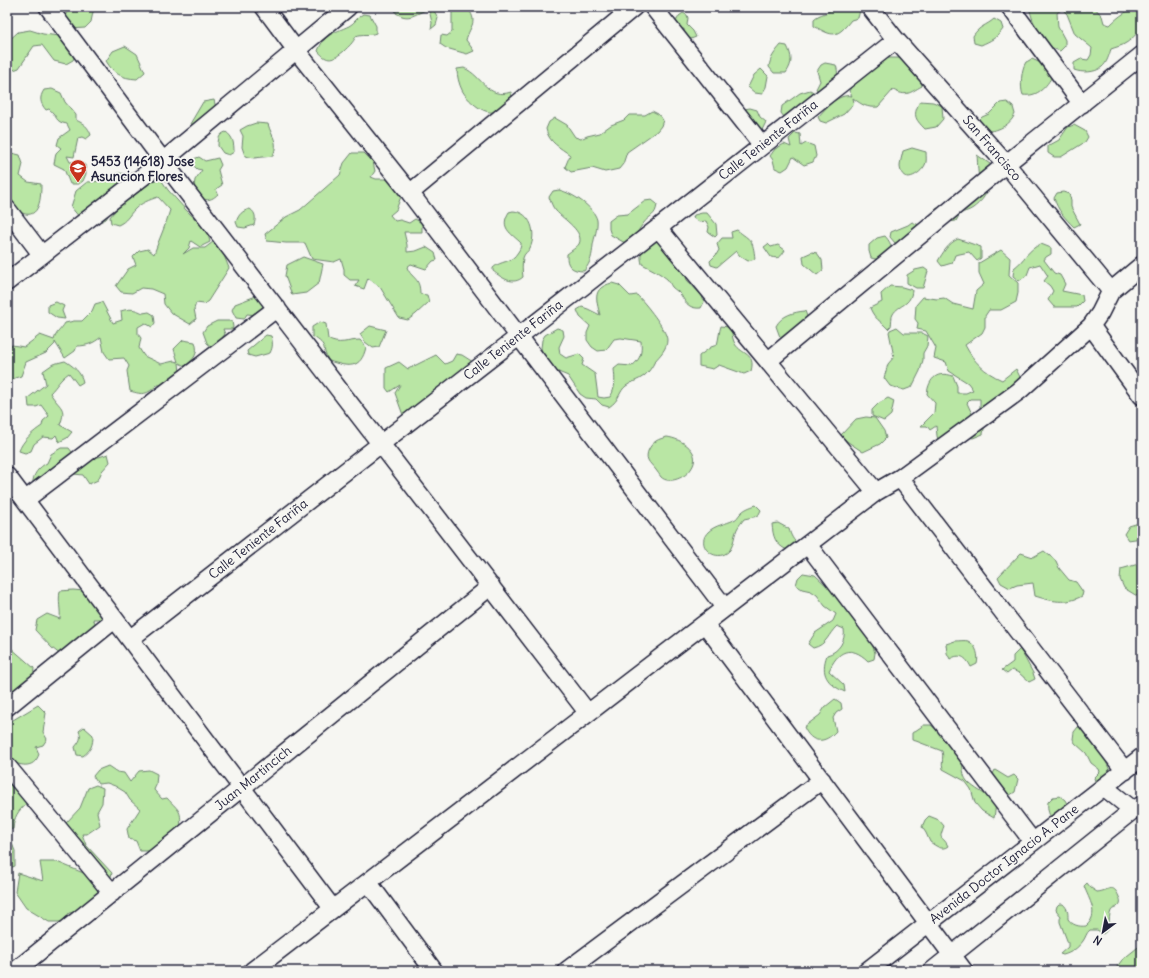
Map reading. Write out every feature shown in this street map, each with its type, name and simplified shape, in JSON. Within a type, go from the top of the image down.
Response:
[{"type":"street","points":[[48,7],[163,161],[588,713]]},
{"type":"street","points":[[264,7],[296,50],[410,193],[725,608]]},
{"type":"street","points":[[7,282],[163,161],[348,7]]},
{"type":"street","points":[[410,193],[634,7]]},
{"type":"street","points":[[653,7],[762,145]]},
{"type":"street","name":"San Francisco","points":[[870,7],[896,40],[1006,164],[1111,291]]},
{"type":"street","points":[[1010,7],[1082,104]]},
{"type":"street","name":"Calle Teniente Fariña","points":[[130,639],[658,228],[896,40]]},
{"type":"street","points":[[768,361],[1006,164],[1142,55]]},
{"type":"street","points":[[7,209],[42,255]]},
{"type":"street","points":[[658,228],[876,492]]},
{"type":"street","points":[[252,971],[876,492],[900,478],[1019,391],[1091,326],[1100,313],[1111,291],[1142,265]]},
{"type":"street","points":[[25,500],[277,308]]},
{"type":"street","points":[[1091,326],[1142,396]]},
{"type":"street","points":[[7,476],[333,909]]},
{"type":"street","points":[[900,478],[1125,771]]},
{"type":"street","points":[[808,544],[1033,842]]},
{"type":"street","name":"Juan Martincich","points":[[16,971],[491,586]]},
{"type":"street","points":[[7,707],[114,620]]},
{"type":"street","points":[[704,624],[964,971]]},
{"type":"street","name":"Avenida Doctor Ignacio A. Pane","points":[[867,971],[1142,758]]},
{"type":"street","points":[[7,766],[112,893]]},
{"type":"street","points":[[566,971],[822,780]]},
{"type":"street","points":[[932,971],[1138,808],[1104,787]]},
{"type":"street","points":[[368,882],[434,971]]},
{"type":"green space","points":[[72,7],[94,7],[91,22],[85,28],[71,29],[63,17]]},
{"type":"green space","points":[[395,7],[432,7],[438,18],[436,25],[431,29],[432,23],[429,9],[409,17],[405,17],[396,13]]},
{"type":"green space","points":[[451,7],[467,7],[471,12],[473,21],[466,40],[474,51],[467,54],[446,48],[440,44],[441,35],[447,36],[452,32]]},
{"type":"green space","points":[[834,7],[858,7],[860,10],[858,18],[851,20],[842,30],[834,34],[830,34],[814,26],[814,19],[830,11]]},
{"type":"green space","points":[[1029,7],[1094,7],[1102,16],[1104,23],[1110,25],[1120,16],[1133,9],[1142,7],[1142,31],[1121,46],[1111,49],[1108,59],[1099,69],[1088,72],[1077,71],[1074,70],[1074,63],[1081,59],[1088,60],[1091,55],[1092,48],[1075,34],[1067,14],[1062,9],[1057,13],[1058,27],[1065,40],[1065,46],[1060,51],[1048,44],[1039,34]]},
{"type":"green space","points":[[683,13],[687,15],[687,25],[696,37],[691,39],[684,37],[684,29],[676,30],[672,22],[677,20]]},
{"type":"green space","points":[[363,14],[370,15],[376,26],[376,33],[356,36],[348,48],[331,59],[328,59],[318,51],[320,45],[326,37],[351,25]]},
{"type":"green space","points":[[994,19],[1001,23],[1003,29],[1001,32],[993,39],[981,45],[974,43],[973,36],[975,33]]},
{"type":"green space","points":[[30,30],[43,34],[60,36],[76,54],[73,60],[66,64],[54,61],[42,45],[34,46],[19,68],[11,71],[7,69],[7,42],[18,32]]},
{"type":"green space","points":[[781,45],[787,46],[791,56],[791,63],[786,73],[774,73],[769,67],[770,61]]},
{"type":"green space","points":[[125,46],[137,54],[145,72],[137,79],[127,78],[118,74],[106,61],[113,51]]},
{"type":"green space","points":[[885,58],[900,58],[909,61],[919,75],[922,86],[905,94],[893,90],[878,107],[865,106],[853,98],[854,103],[844,114],[826,123],[820,121],[818,117],[833,102],[842,97],[852,96],[849,91],[854,82]]},
{"type":"green space","points":[[1032,59],[1045,65],[1053,75],[1037,93],[1023,95],[1021,83],[1024,65]]},
{"type":"green space","points":[[825,63],[836,65],[837,75],[835,82],[822,93],[816,89],[820,81],[817,71],[821,65]]},
{"type":"green space","points":[[464,68],[496,93],[503,94],[511,92],[512,99],[501,109],[494,112],[480,109],[464,94],[461,88],[457,69]]},
{"type":"green space","points":[[761,69],[768,76],[766,87],[762,94],[755,93],[748,87],[754,75]]},
{"type":"green space","points":[[52,89],[61,93],[65,102],[76,115],[76,120],[89,129],[91,135],[86,139],[82,137],[78,138],[74,157],[67,156],[70,162],[79,162],[85,165],[86,174],[83,181],[79,184],[70,184],[64,169],[54,164],[56,153],[61,148],[57,145],[59,138],[70,130],[67,124],[60,122],[49,109],[46,110],[41,103],[41,96],[44,90]]},
{"type":"green space","points":[[810,90],[817,94],[787,121],[781,113],[782,106],[800,93]]},
{"type":"green space","points":[[214,100],[216,108],[200,128],[190,124],[203,102]]},
{"type":"green space","points":[[920,101],[933,102],[942,106],[943,119],[936,127],[925,129],[917,119],[916,110]]},
{"type":"green space","points":[[1007,102],[1013,107],[1015,114],[1008,124],[996,130],[988,131],[977,122],[982,117],[989,114],[1000,103]]},
{"type":"green space","points":[[750,108],[757,110],[760,117],[766,122],[761,132],[744,109]]},
{"type":"green space","points":[[652,111],[658,114],[663,120],[661,126],[657,131],[627,152],[623,164],[619,169],[605,172],[592,168],[571,172],[565,167],[570,155],[552,141],[547,134],[546,129],[549,122],[555,118],[567,125],[575,137],[581,139],[600,133],[611,125],[624,120],[629,115],[645,115]]},
{"type":"green space","points":[[256,123],[268,124],[275,143],[275,151],[273,156],[254,158],[245,156],[242,147],[243,136],[240,130]]},
{"type":"green space","points":[[1074,125],[1085,131],[1088,137],[1085,142],[1061,157],[1054,157],[1048,153],[1048,146],[1059,140],[1068,127]]},
{"type":"green space","points":[[226,132],[232,138],[234,146],[234,152],[229,155],[223,153],[218,146],[219,137]]},
{"type":"green space","points":[[795,133],[800,134],[801,146],[806,143],[814,146],[816,156],[813,162],[804,165],[793,157],[788,167],[782,171],[775,168],[773,160],[770,156],[775,149],[784,144],[791,147],[789,139]]},
{"type":"green space","points":[[912,148],[926,152],[926,162],[923,169],[915,175],[907,177],[901,172],[900,163],[903,151]]},
{"type":"green space","points":[[7,152],[20,155],[23,164],[20,176],[28,182],[41,184],[40,201],[33,213],[22,213],[12,208],[8,202],[6,186]]},
{"type":"green space","points":[[352,153],[364,153],[373,162],[375,171],[371,177],[376,179],[388,179],[403,191],[396,210],[390,215],[395,221],[400,220],[409,223],[415,219],[422,223],[422,232],[404,232],[407,252],[416,251],[426,247],[435,253],[437,260],[433,261],[426,269],[411,264],[407,267],[419,284],[420,294],[427,295],[429,302],[408,320],[399,318],[380,287],[368,278],[364,289],[355,286],[359,280],[350,280],[344,275],[341,259],[334,262],[312,259],[305,243],[267,241],[265,234],[286,217],[300,210],[340,175],[344,163]]},
{"type":"green space","points":[[977,155],[993,166],[990,184],[986,194],[978,204],[970,210],[962,213],[956,221],[940,223],[933,216],[936,209],[981,183],[978,173]]},
{"type":"green space","points":[[199,157],[205,161],[218,158],[221,165],[218,170],[222,185],[216,189],[218,194],[209,200],[200,198],[193,194],[195,180],[202,170],[197,169],[191,163],[191,160]]},
{"type":"green space","points":[[118,173],[128,174],[139,184],[114,207],[106,219],[102,221],[84,223],[71,207],[76,191],[87,182],[106,181]]},
{"type":"green space","points":[[160,178],[168,190],[186,210],[207,230],[210,242],[200,247],[191,241],[189,248],[183,254],[193,248],[205,248],[213,242],[223,253],[229,268],[208,301],[204,304],[196,303],[194,309],[196,319],[190,324],[171,313],[164,304],[163,294],[151,289],[141,288],[132,293],[121,292],[116,286],[128,269],[136,265],[133,257],[139,251],[148,249],[154,254],[170,210],[158,197],[140,205],[118,225],[111,223],[110,217],[122,205],[153,181]]},
{"type":"green space","points":[[559,190],[582,201],[592,210],[597,220],[592,256],[584,271],[573,269],[568,262],[567,254],[579,244],[580,239],[576,230],[556,211],[549,197],[553,191]]},
{"type":"green space","points":[[1063,192],[1069,194],[1071,207],[1080,224],[1074,227],[1060,211],[1054,198],[1057,193]]},
{"type":"green space","points":[[652,200],[657,204],[655,211],[652,216],[640,227],[632,239],[625,243],[611,235],[609,221],[617,215],[628,214],[645,201]]},
{"type":"green space","points":[[250,209],[255,216],[254,225],[245,228],[238,227],[236,222],[240,215]]},
{"type":"green space","points":[[509,212],[519,212],[528,219],[531,224],[533,236],[530,248],[523,258],[523,277],[519,280],[511,281],[496,274],[493,271],[493,268],[509,260],[519,251],[521,243],[510,233],[505,222]]},
{"type":"green space","points":[[707,213],[716,224],[717,235],[715,237],[708,232],[709,227],[706,221],[699,222],[693,218],[694,215]]},
{"type":"green space","points":[[912,222],[919,225],[907,247],[895,243],[890,237],[891,232]]},
{"type":"green space","points":[[737,230],[752,244],[755,259],[748,261],[740,256],[736,251],[717,267],[711,265],[710,261],[719,250],[717,244],[722,238],[732,238],[731,232]]},
{"type":"green space","points":[[885,236],[891,246],[889,254],[884,261],[871,258],[869,245],[877,238]]},
{"type":"green space","points":[[659,239],[685,273],[687,280],[702,296],[704,302],[701,308],[691,307],[672,287],[667,279],[642,264],[641,254],[644,248]]},
{"type":"green space","points":[[958,239],[981,247],[981,258],[977,261],[969,252],[955,255],[952,263],[942,266],[938,261],[949,245]]},
{"type":"green space","points":[[768,244],[771,247],[778,245],[785,250],[780,257],[771,257],[764,247]]},
{"type":"green space","points":[[1041,244],[1051,248],[1051,254],[1044,260],[1054,273],[1060,275],[1065,284],[1062,291],[1082,295],[1083,301],[1077,307],[1054,307],[1048,300],[1053,291],[1044,281],[1048,276],[1040,264],[1030,267],[1027,275],[1019,281],[1013,276],[1014,268],[1032,249]]},
{"type":"green space","points":[[1001,250],[1010,258],[1009,275],[1018,283],[1016,302],[1001,310],[989,310],[985,316],[985,327],[982,333],[965,345],[972,357],[990,374],[1002,380],[1016,369],[1022,381],[990,415],[980,408],[980,399],[971,399],[967,403],[973,416],[985,424],[983,434],[973,438],[964,436],[939,443],[936,426],[930,430],[927,426],[921,426],[934,413],[935,403],[927,394],[930,383],[935,377],[943,374],[953,376],[957,386],[957,393],[966,393],[973,390],[968,383],[949,371],[946,362],[934,358],[936,348],[926,331],[917,329],[918,323],[915,319],[916,305],[923,297],[937,299],[944,298],[953,304],[973,309],[976,291],[984,284],[979,273],[979,263]]},
{"type":"green space","points":[[812,252],[817,253],[822,260],[823,270],[817,275],[804,264],[803,256]]},
{"type":"green space","points":[[303,257],[323,264],[319,283],[306,293],[292,295],[285,276],[287,265]]},
{"type":"green space","points":[[924,268],[928,271],[923,288],[916,288],[907,283],[907,275],[915,270]]},
{"type":"green space","points":[[612,283],[619,285],[630,296],[637,295],[660,323],[666,336],[667,343],[665,349],[647,373],[626,386],[613,404],[609,407],[602,405],[596,399],[586,398],[580,394],[568,376],[556,371],[543,355],[541,348],[542,340],[545,335],[557,328],[563,330],[564,336],[559,347],[560,354],[566,358],[579,354],[584,359],[582,365],[595,374],[598,397],[610,397],[615,380],[614,369],[619,365],[632,366],[637,361],[640,355],[641,341],[621,338],[614,339],[606,350],[598,351],[592,347],[587,340],[587,333],[590,326],[580,317],[577,310],[582,307],[600,315],[597,304],[598,291],[606,285]]},
{"type":"green space","points":[[890,286],[912,290],[907,302],[893,314],[891,326],[888,329],[876,318],[870,308],[882,302],[881,294]]},
{"type":"green space","points":[[256,296],[264,307],[258,315],[247,314],[244,319],[236,318],[232,310],[235,304]]},
{"type":"green space","points":[[56,302],[64,306],[62,311],[65,319],[57,318],[48,312],[48,305]]},
{"type":"green space","points":[[102,302],[113,323],[122,320],[121,311],[127,309],[143,313],[149,312],[154,315],[155,323],[152,327],[145,323],[138,327],[138,334],[141,338],[139,348],[144,356],[161,364],[174,361],[178,362],[174,349],[183,340],[195,342],[195,356],[185,366],[179,363],[180,372],[164,385],[157,385],[145,393],[138,393],[130,391],[127,371],[129,366],[124,358],[109,359],[104,352],[101,337],[90,344],[77,346],[75,351],[65,358],[55,342],[55,344],[46,353],[26,362],[21,376],[12,379],[7,385],[7,348],[12,345],[24,347],[40,335],[54,340],[65,323],[82,321],[92,311],[95,304]]},
{"type":"green space","points":[[805,311],[808,319],[786,338],[780,337],[776,326],[779,322],[789,315]]},
{"type":"green space","points":[[217,321],[232,321],[233,327],[232,329],[223,329],[225,334],[214,349],[207,343],[203,332],[207,326]]},
{"type":"green space","points":[[320,322],[326,324],[328,339],[332,341],[340,342],[360,340],[366,347],[361,360],[353,365],[342,365],[329,361],[323,345],[312,336],[312,327]]},
{"type":"green space","points":[[370,326],[386,330],[379,347],[373,348],[365,342],[360,334]]},
{"type":"green space","points":[[721,326],[728,327],[732,331],[735,344],[750,357],[752,361],[751,371],[744,374],[719,365],[713,369],[699,366],[699,356],[711,347],[717,345]]},
{"type":"green space","points":[[897,327],[904,333],[922,333],[928,336],[927,346],[923,353],[920,371],[912,387],[904,390],[890,386],[884,378],[888,364],[894,357],[889,332]]},
{"type":"green space","points":[[266,335],[271,336],[272,338],[270,353],[255,357],[248,355],[247,351]]},
{"type":"green space","points":[[456,354],[462,355],[473,362],[416,421],[403,415],[395,393],[400,385],[389,392],[386,388],[386,368],[399,362],[408,369],[436,355],[445,364],[452,361]]},
{"type":"green space","points":[[65,361],[79,372],[83,382],[78,385],[69,373],[50,393],[63,411],[60,425],[72,432],[67,438],[59,442],[56,435],[53,438],[43,437],[34,444],[31,451],[25,453],[19,451],[25,440],[42,426],[43,421],[49,416],[41,405],[29,407],[28,398],[46,384],[43,371],[53,364]]},
{"type":"green space","points":[[888,398],[894,401],[891,415],[884,421],[872,416],[872,410],[879,403]]},
{"type":"green space","points":[[866,417],[875,418],[884,431],[886,438],[880,444],[863,452],[848,442],[841,435],[856,419]]},
{"type":"green space","points":[[667,437],[679,440],[689,447],[693,452],[694,457],[694,463],[689,472],[673,480],[664,479],[661,477],[647,458],[648,452],[652,445],[657,440]]},
{"type":"green space","points":[[61,448],[69,448],[72,452],[72,458],[33,484],[34,477],[37,472],[47,463],[51,454]]},
{"type":"green space","points":[[108,454],[110,462],[102,471],[98,480],[89,484],[83,475],[74,474],[75,466],[88,455],[99,457]]},
{"type":"green space","points":[[756,505],[761,510],[758,516],[744,519],[737,529],[730,550],[725,554],[714,555],[705,548],[704,537],[708,532],[717,526],[735,520],[743,511]]},
{"type":"green space","points":[[1142,522],[1142,538],[1128,540],[1124,534],[1129,526]]},
{"type":"green space","points":[[778,523],[789,529],[792,538],[799,545],[787,550],[777,543],[773,533],[772,524]]},
{"type":"green space","points":[[1044,551],[1056,561],[1059,568],[1069,580],[1076,582],[1083,592],[1082,596],[1076,599],[1053,601],[1035,596],[1033,583],[1017,585],[1010,588],[1001,583],[998,577],[1021,553],[1033,557]]},
{"type":"green space","points":[[1142,563],[1142,599],[1124,588],[1120,579],[1121,569]]},
{"type":"green space","points":[[803,573],[815,575],[830,589],[858,626],[871,640],[875,653],[874,659],[868,661],[862,656],[850,651],[840,655],[832,664],[829,671],[844,685],[845,692],[830,682],[824,668],[827,655],[835,651],[841,645],[844,637],[844,629],[837,626],[818,647],[813,648],[808,644],[815,633],[833,621],[836,614],[825,606],[817,595],[796,585],[798,578]]},
{"type":"green space","points":[[60,591],[84,591],[106,613],[101,619],[93,619],[98,628],[61,655],[35,630],[37,620],[47,614],[60,619]]},
{"type":"green space","points":[[955,641],[968,641],[973,645],[978,658],[977,664],[971,667],[965,658],[960,656],[950,659],[947,653],[946,644]]},
{"type":"green space","points":[[7,646],[34,668],[33,680],[7,704]]},
{"type":"green space","points":[[1020,649],[1035,679],[1029,682],[1019,673],[1012,670],[1007,674],[1002,670],[1013,662],[1013,656]]},
{"type":"green space","points":[[835,699],[841,703],[842,709],[836,713],[833,718],[836,731],[823,740],[810,737],[804,727],[820,715],[825,707]]},
{"type":"green space","points":[[38,705],[46,713],[43,732],[47,739],[43,745],[36,747],[39,754],[34,763],[21,765],[7,759],[7,725]]},
{"type":"green space","points":[[924,725],[931,725],[956,752],[961,760],[964,776],[967,781],[973,787],[995,801],[994,818],[982,811],[975,803],[971,789],[965,781],[943,769],[942,751],[912,740],[912,733]]},
{"type":"green space","points":[[84,727],[93,735],[93,739],[90,749],[83,756],[77,755],[75,747],[80,739],[79,731]]},
{"type":"green space","points":[[1078,727],[1082,728],[1104,757],[1111,773],[1099,783],[1095,781],[1094,778],[1100,772],[1099,769],[1091,763],[1086,753],[1075,743],[1073,739],[1074,732]]},
{"type":"green space","points":[[108,766],[117,772],[124,773],[130,782],[139,771],[149,770],[157,774],[154,790],[162,799],[167,798],[179,812],[181,819],[180,830],[153,851],[140,851],[136,841],[129,839],[127,829],[140,809],[130,800],[125,792],[107,783],[98,784],[93,776],[98,770]]},
{"type":"green space","points":[[995,770],[1008,778],[1014,775],[1018,779],[1015,792],[1010,795],[1003,792],[992,776]]},
{"type":"green space","points":[[14,781],[25,794],[26,804],[17,815],[14,821],[13,829],[7,830],[7,784]]},
{"type":"green space","points":[[96,785],[103,788],[102,803],[97,812],[100,825],[87,834],[82,834],[86,845],[112,873],[109,883],[65,833],[66,823],[80,808],[88,788]]},
{"type":"green space","points":[[1060,796],[1065,800],[1068,806],[1053,821],[1050,817],[1048,802],[1053,797]]},
{"type":"green space","points":[[929,816],[939,820],[944,826],[941,836],[948,846],[944,848],[939,847],[930,842],[922,827],[925,820]]},
{"type":"green space","points":[[7,839],[11,841],[15,851],[15,866],[7,869]]},
{"type":"green space","points":[[40,862],[57,862],[93,877],[99,895],[85,910],[69,913],[62,922],[49,922],[26,908],[15,892],[18,873],[43,881]]},
{"type":"green space","points":[[1087,883],[1097,892],[1110,888],[1115,890],[1120,898],[1120,903],[1112,910],[1108,929],[1103,934],[1097,930],[1090,930],[1083,941],[1072,952],[1063,955],[1060,954],[1068,947],[1068,943],[1060,922],[1061,916],[1056,910],[1057,906],[1059,904],[1063,904],[1065,906],[1068,919],[1072,923],[1078,926],[1086,926],[1092,917],[1093,912],[1091,902],[1084,886]]},
{"type":"green space","points":[[1142,944],[1142,970],[1114,971],[1122,960]]},
{"type":"place","name":"5453 (14618) Jose Asuncion Flores","points":[[78,183]]}]
